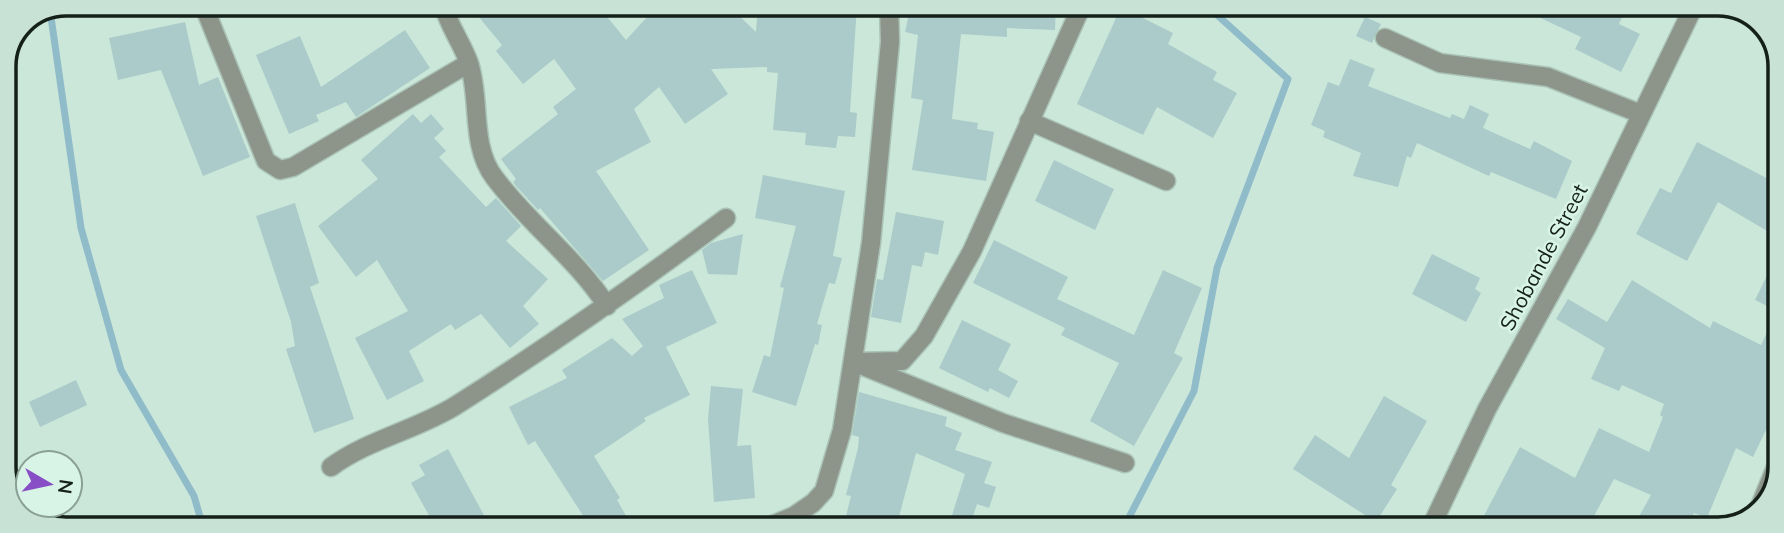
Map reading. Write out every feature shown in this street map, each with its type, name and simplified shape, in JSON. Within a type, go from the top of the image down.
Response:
[{"type":"street","points":[[208,16],[267,161],[280,170],[293,167],[469,63]]},
{"type":"street","points":[[448,16],[469,63],[479,111],[479,137],[493,176],[593,284],[607,306]]},
{"type":"street","points":[[792,517],[813,503],[824,491],[842,430],[871,243],[890,42],[889,16]]},
{"type":"street","points":[[853,362],[902,361],[923,336],[972,251],[1078,16]]},
{"type":"street","name":"Shobande Street","points":[[1436,517],[1487,409],[1587,228],[1689,16]]},
{"type":"street","points":[[1385,38],[1440,63],[1548,77],[1641,114]]},
{"type":"street","points":[[1029,121],[1166,181]]},
{"type":"street","points":[[331,467],[342,459],[413,429],[454,406],[607,306],[726,218]]},
{"type":"street","points":[[853,362],[1003,423],[1125,463]]},
{"type":"building","points":[[478,16],[606,16],[626,40],[648,16],[739,16],[756,32],[757,16],[856,16],[850,112],[857,113],[855,137],[838,136],[836,148],[805,145],[806,133],[773,130],[778,73],[767,72],[767,67],[711,69],[728,94],[685,124],[659,87],[634,109],[651,142],[596,171],[649,250],[603,281],[540,208],[538,210],[516,186],[513,182],[516,179],[501,159],[558,114],[553,107],[576,89],[554,59],[523,84],[496,51],[502,45]]},
{"type":"building","points":[[909,16],[1056,16],[1055,30],[1007,28],[1007,37],[961,34],[952,119],[978,123],[977,129],[994,132],[986,181],[912,170],[923,100],[911,98],[918,35],[905,32]]},
{"type":"building","points":[[1117,16],[1139,16],[1173,33],[1168,44],[1217,72],[1213,80],[1237,93],[1213,138],[1157,107],[1143,135],[1077,104]]},
{"type":"building","points":[[1536,16],[1623,16],[1619,24],[1640,34],[1621,72],[1575,49],[1581,37]]},
{"type":"building","points":[[1365,17],[1381,24],[1372,43],[1356,36]]},
{"type":"building","points":[[185,22],[199,85],[218,77],[250,157],[203,176],[161,70],[118,80],[109,38]]},
{"type":"building","points":[[405,30],[430,68],[356,117],[346,102],[316,115],[319,121],[289,134],[256,55],[300,36],[321,87]]},
{"type":"building","points":[[1350,59],[1375,69],[1368,86],[1450,118],[1452,114],[1464,119],[1470,105],[1489,114],[1483,128],[1530,149],[1534,141],[1572,161],[1556,199],[1491,172],[1489,176],[1417,143],[1411,158],[1407,156],[1398,187],[1353,176],[1361,153],[1323,137],[1325,131],[1311,125],[1328,82],[1339,86]]},
{"type":"building","points":[[413,114],[421,123],[431,114],[444,129],[434,138],[446,151],[439,157],[486,207],[496,198],[521,226],[506,241],[548,279],[523,306],[539,324],[510,348],[481,314],[455,330],[451,324],[409,351],[424,381],[387,400],[355,338],[408,311],[377,260],[356,277],[318,226],[378,179],[361,160]]},
{"type":"building","points":[[1697,142],[1768,179],[1768,232],[1718,202],[1687,261],[1636,234],[1660,188],[1671,193]]},
{"type":"building","points":[[1054,160],[1114,189],[1095,230],[1035,201]]},
{"type":"building","points":[[763,175],[845,191],[833,256],[842,258],[835,284],[829,283],[817,324],[822,325],[818,345],[815,344],[796,406],[752,392],[764,355],[770,357],[784,288],[780,287],[796,226],[755,218]]},
{"type":"building","points":[[295,203],[319,283],[310,287],[354,419],[314,433],[286,349],[295,346],[291,322],[256,216]]},
{"type":"building","points":[[896,212],[944,221],[938,255],[925,252],[922,267],[912,265],[901,323],[871,317],[877,279],[883,280]]},
{"type":"building","points":[[743,234],[737,275],[708,274],[702,250],[711,243]]},
{"type":"building","points":[[994,240],[1068,277],[1057,299],[1134,335],[1163,270],[1202,288],[1174,353],[1183,358],[1134,446],[1090,421],[1119,363],[1061,335],[1065,328],[973,283]]},
{"type":"building","points":[[1432,254],[1480,278],[1475,289],[1481,293],[1466,322],[1412,294]]},
{"type":"building","points":[[692,270],[717,323],[666,347],[690,395],[644,418],[646,421],[594,456],[620,498],[617,500],[627,517],[584,517],[535,441],[528,445],[509,407],[567,378],[562,370],[612,338],[632,356],[643,346],[622,319],[664,298],[659,285]]},
{"type":"building","points":[[1768,273],[1768,306],[1755,300]]},
{"type":"building","points":[[1632,280],[1710,328],[1713,321],[1761,345],[1768,330],[1768,426],[1753,457],[1736,448],[1707,517],[1694,513],[1692,517],[1639,517],[1651,495],[1614,479],[1593,517],[1483,517],[1520,447],[1575,478],[1599,428],[1649,452],[1663,417],[1660,415],[1664,404],[1622,385],[1619,391],[1591,379],[1605,348],[1556,319],[1568,299],[1607,322]]},
{"type":"building","points":[[962,320],[1011,344],[998,370],[1018,381],[1009,398],[990,388],[988,392],[939,368]]},
{"type":"building","points":[[76,380],[87,405],[40,427],[29,402]]},
{"type":"building","points":[[711,386],[743,389],[737,446],[751,445],[755,498],[714,502],[708,419]]},
{"type":"building","points":[[859,392],[947,417],[945,426],[962,433],[955,450],[992,462],[984,483],[996,487],[989,508],[977,504],[973,517],[951,517],[965,474],[916,453],[899,517],[846,516],[851,496],[846,495],[859,437],[852,435]]},
{"type":"building","points":[[1384,396],[1427,421],[1391,485],[1397,489],[1379,517],[1368,517],[1293,469],[1315,435],[1349,458]]},
{"type":"building","points":[[448,449],[485,517],[430,517],[411,483],[425,475],[419,465]]},
{"type":"waterway","points":[[1129,517],[1194,391],[1217,268],[1288,79],[1218,16]]},
{"type":"waterway","points":[[51,19],[81,228],[121,370],[194,496],[200,517]]}]
